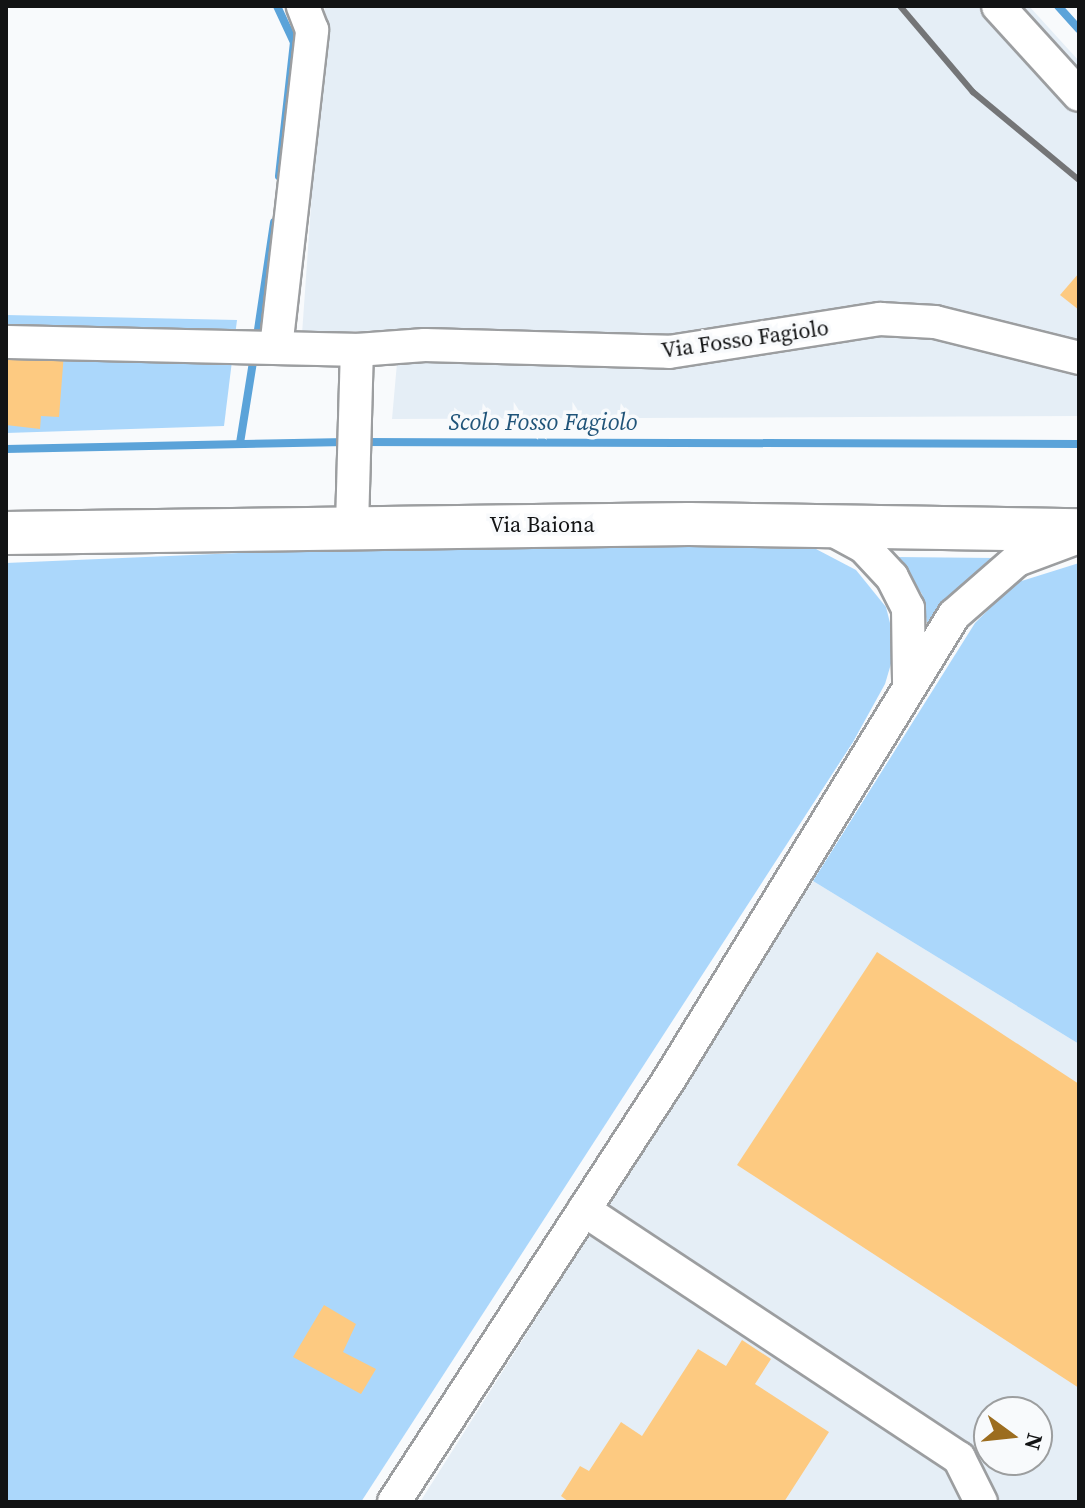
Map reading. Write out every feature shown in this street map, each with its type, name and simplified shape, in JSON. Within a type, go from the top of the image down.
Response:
[{"type":"main road","name":"Via Baiona","points":[[6,533],[352,526],[826,526],[1079,530]]},
{"type":"street","points":[[262,348],[312,30],[303,6]]},
{"type":"street","points":[[998,6],[1079,95]]},
{"type":"street","name":"Via Fosso Fagiolo","points":[[6,342],[357,350],[382,345],[669,352],[880,319],[935,322],[1079,358]]},
{"type":"street","points":[[352,526],[357,350]]},
{"type":"street","points":[[826,526],[864,547],[892,577],[908,608],[912,637],[909,686]]},
{"type":"street","points":[[394,1502],[584,1210],[954,615],[990,576],[1041,548],[1079,537]]},
{"type":"street","points":[[584,1210],[959,1458],[981,1502]]},
{"type":"shaded area","points":[[325,6],[1029,6],[1079,61],[1079,416],[392,419],[400,329],[302,334]]},
{"type":"shaded area","points":[[6,315],[237,320],[224,426],[6,433]]},
{"type":"shaded area","points":[[473,543],[816,549],[856,570],[886,607],[896,647],[885,684],[853,742],[361,1502],[6,1502],[6,563]]},
{"type":"shaded area","points":[[896,557],[995,558],[928,628],[922,594]]},
{"type":"shaded area","points":[[1079,563],[1079,1044],[813,881],[975,623],[1015,583]]},
{"type":"shaded area","points":[[813,881],[1079,1044],[1079,1502],[420,1502]]},
{"type":"building","points":[[1079,273],[1079,310],[1060,295]]},
{"type":"building","points":[[6,349],[64,353],[59,417],[41,416],[40,429],[6,425]]},
{"type":"building","points":[[877,952],[1079,1084],[1079,1388],[737,1165]]},
{"type":"building","points":[[324,1305],[356,1324],[343,1352],[376,1369],[361,1394],[293,1357]]},
{"type":"building","points":[[742,1340],[771,1359],[755,1384],[829,1432],[784,1502],[569,1502],[561,1496],[580,1466],[589,1471],[621,1422],[642,1436],[698,1349],[726,1366]]},
{"type":"waterway","points":[[277,6],[294,42],[279,176]]},
{"type":"waterway","points":[[1058,6],[1079,29]]},
{"type":"waterway","points":[[256,343],[274,222]]},
{"type":"waterway","points":[[240,443],[254,356]]},
{"type":"waterway","name":"Scolo Fosso Fagiolo","points":[[6,449],[346,442]]},
{"type":"waterway","name":"Scolo Fosso Fagiolo","points":[[360,442],[1079,444]]},
{"type":"railway","points":[[900,6],[973,92],[1079,180]]}]
